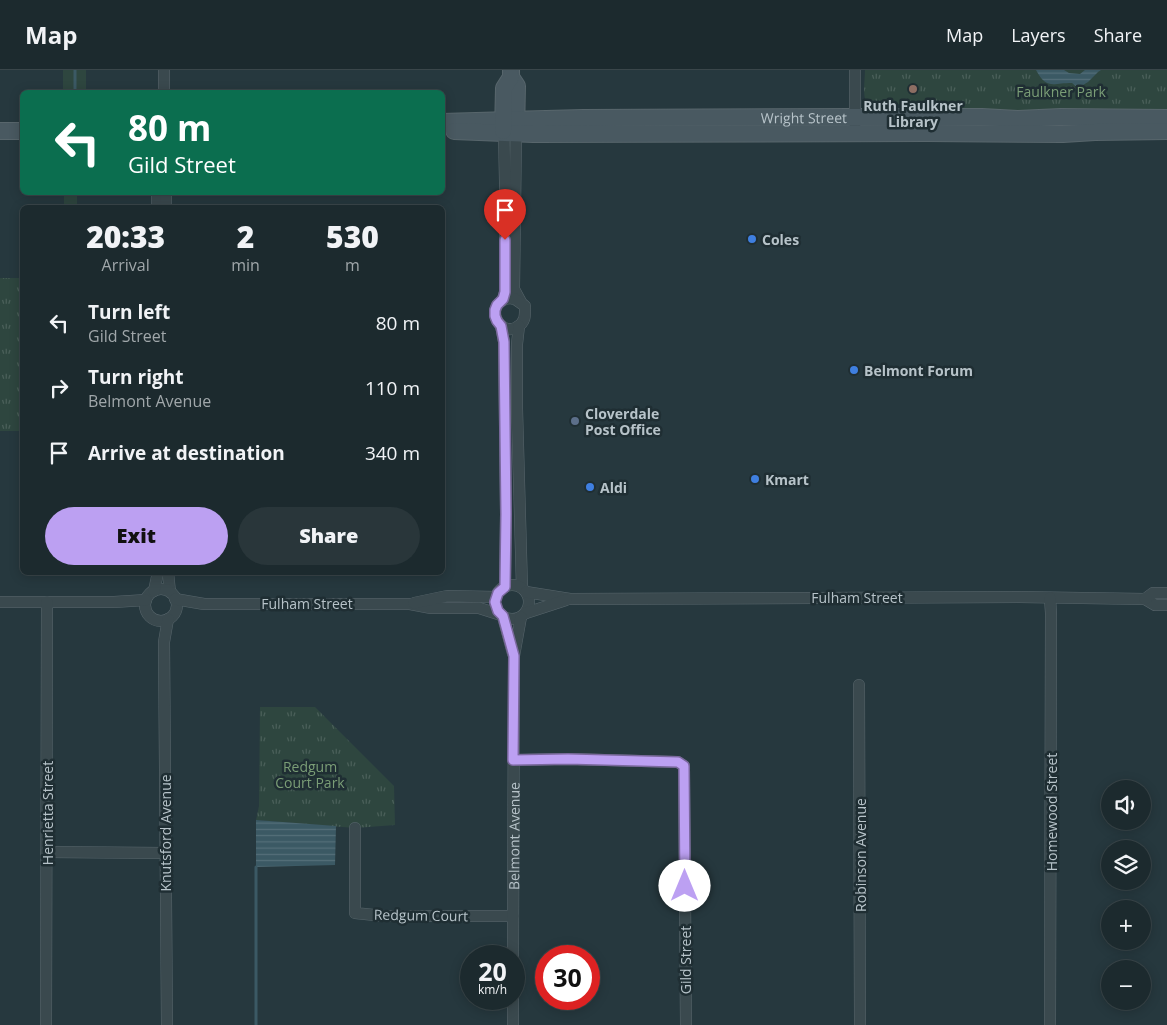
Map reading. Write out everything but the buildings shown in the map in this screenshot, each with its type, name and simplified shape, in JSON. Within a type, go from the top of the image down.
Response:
[{"type":"street","points":[[164,70],[164,88]]},
{"type":"street","points":[[855,70],[855,134]]},
{"type":"street","name":"Belmont Avenue","points":[[511,74],[504,88],[510,127],[514,290],[525,306],[525,317],[519,326],[517,344],[517,409],[524,590],[529,597],[530,603],[524,615],[514,656],[513,945]]},
{"type":"street","name":"Wright Street","points":[[445,131],[510,127],[583,118],[1167,118]]},
{"type":"street","name":"Wright Street","points":[[445,122],[510,127],[855,134],[1064,134],[1167,131]]},
{"type":"street","points":[[0,123],[20,123]]},
{"type":"street","name":"Belmont Avenue","points":[[505,587],[504,342],[501,326],[495,316],[495,310],[503,299],[505,292],[505,182],[510,127]]},
{"type":"street","points":[[0,131],[20,131]]},
{"type":"street","points":[[503,299],[510,298],[521,302]]},
{"type":"street","points":[[501,326],[510,329],[519,326]]},
{"type":"street","points":[[156,620],[152,618],[149,600],[157,575]]},
{"type":"street","points":[[168,575],[176,609],[171,616]]},
{"type":"street","points":[[496,597],[505,587],[510,585],[524,590]]},
{"type":"street","name":"Fulham Street","points":[[0,602],[114,602],[149,600],[159,590],[164,590],[172,596],[204,604],[410,604],[432,608],[479,608],[502,616]]},
{"type":"street","name":"Fulham Street","points":[[524,590],[570,599],[1010,597],[1145,599],[1155,605],[1167,606]]},
{"type":"street","name":"Fulham Street","points":[[1145,599],[1153,593],[1167,593]]},
{"type":"street","name":"Fulham Street","points":[[410,604],[447,596],[496,597]]},
{"type":"street","name":"Belmont Avenue","points":[[496,597],[496,606],[502,616],[514,656]]},
{"type":"street","name":"Homewood Street","points":[[1050,598],[1050,1025]]},
{"type":"street","name":"Fulham Street","points":[[524,615],[570,599]]},
{"type":"street","name":"Henrietta Street","points":[[46,1025],[47,602]]},
{"type":"street","name":"Fulham Street","points":[[156,620],[164,621],[171,616],[204,604]]},
{"type":"street","points":[[502,616],[512,619],[524,615]]},
{"type":"street","name":"Knutsford Avenue","points":[[167,1025],[164,642],[171,616]]},
{"type":"street","name":"Knutsford Avenue","points":[[156,620],[164,642]]},
{"type":"street","name":"Robinson Avenue","points":[[859,685],[860,1025]]},
{"type":"street","name":"Gild Street","points":[[513,760],[568,759],[678,762],[684,766],[686,1025]]},
{"type":"street","name":"Redgum Court","points":[[356,828],[355,913],[384,916],[513,916]]},
{"type":"street","points":[[46,852],[165,853]]},
{"type":"street","points":[[513,1010],[513,1025]]},
{"type":"green space","points":[[63,70],[86,70],[86,90],[63,90]]},
{"type":"green space","name":"Faulkner Park","points":[[865,70],[1167,70],[1167,113],[957,112],[935,105],[893,104],[870,108],[864,96]]},
{"type":"green space","points":[[64,195],[77,195],[77,205],[64,205]]},
{"type":"green space","points":[[0,278],[20,278],[20,431],[0,431]]},
{"type":"green space","name":"Redgum Court Park","points":[[260,707],[315,707],[394,786],[395,825],[355,828],[256,820],[259,806]]},
{"type":"water","points":[[1036,70],[1064,70],[1069,73],[1080,74],[1085,70],[1101,70],[1078,88],[1072,83],[1047,83]]},
{"type":"water","points":[[256,820],[336,826],[335,865],[256,867]]},
{"type":"waterway","points":[[75,70],[75,90]]},
{"type":"waterway","points":[[256,867],[256,1025]]},
{"type":"place","name":"Ruth Faulkner Library","points":[[913,89]]},
{"type":"place","name":"Coles","points":[[752,239]]},
{"type":"place","name":"Belmont Forum","points":[[854,370]]},
{"type":"place","name":"Cloverdale Post Office","points":[[575,421]]},
{"type":"place","name":"Kmart","points":[[755,479]]},
{"type":"place","name":"Aldi","points":[[590,487]]},
{"type":"route","points":[[505,240],[505,292],[503,299],[497,305],[495,316],[501,326],[504,342],[505,587],[498,593],[495,602],[498,611],[503,616],[514,656],[513,760],[568,759],[678,762],[684,766],[685,886]]}]
